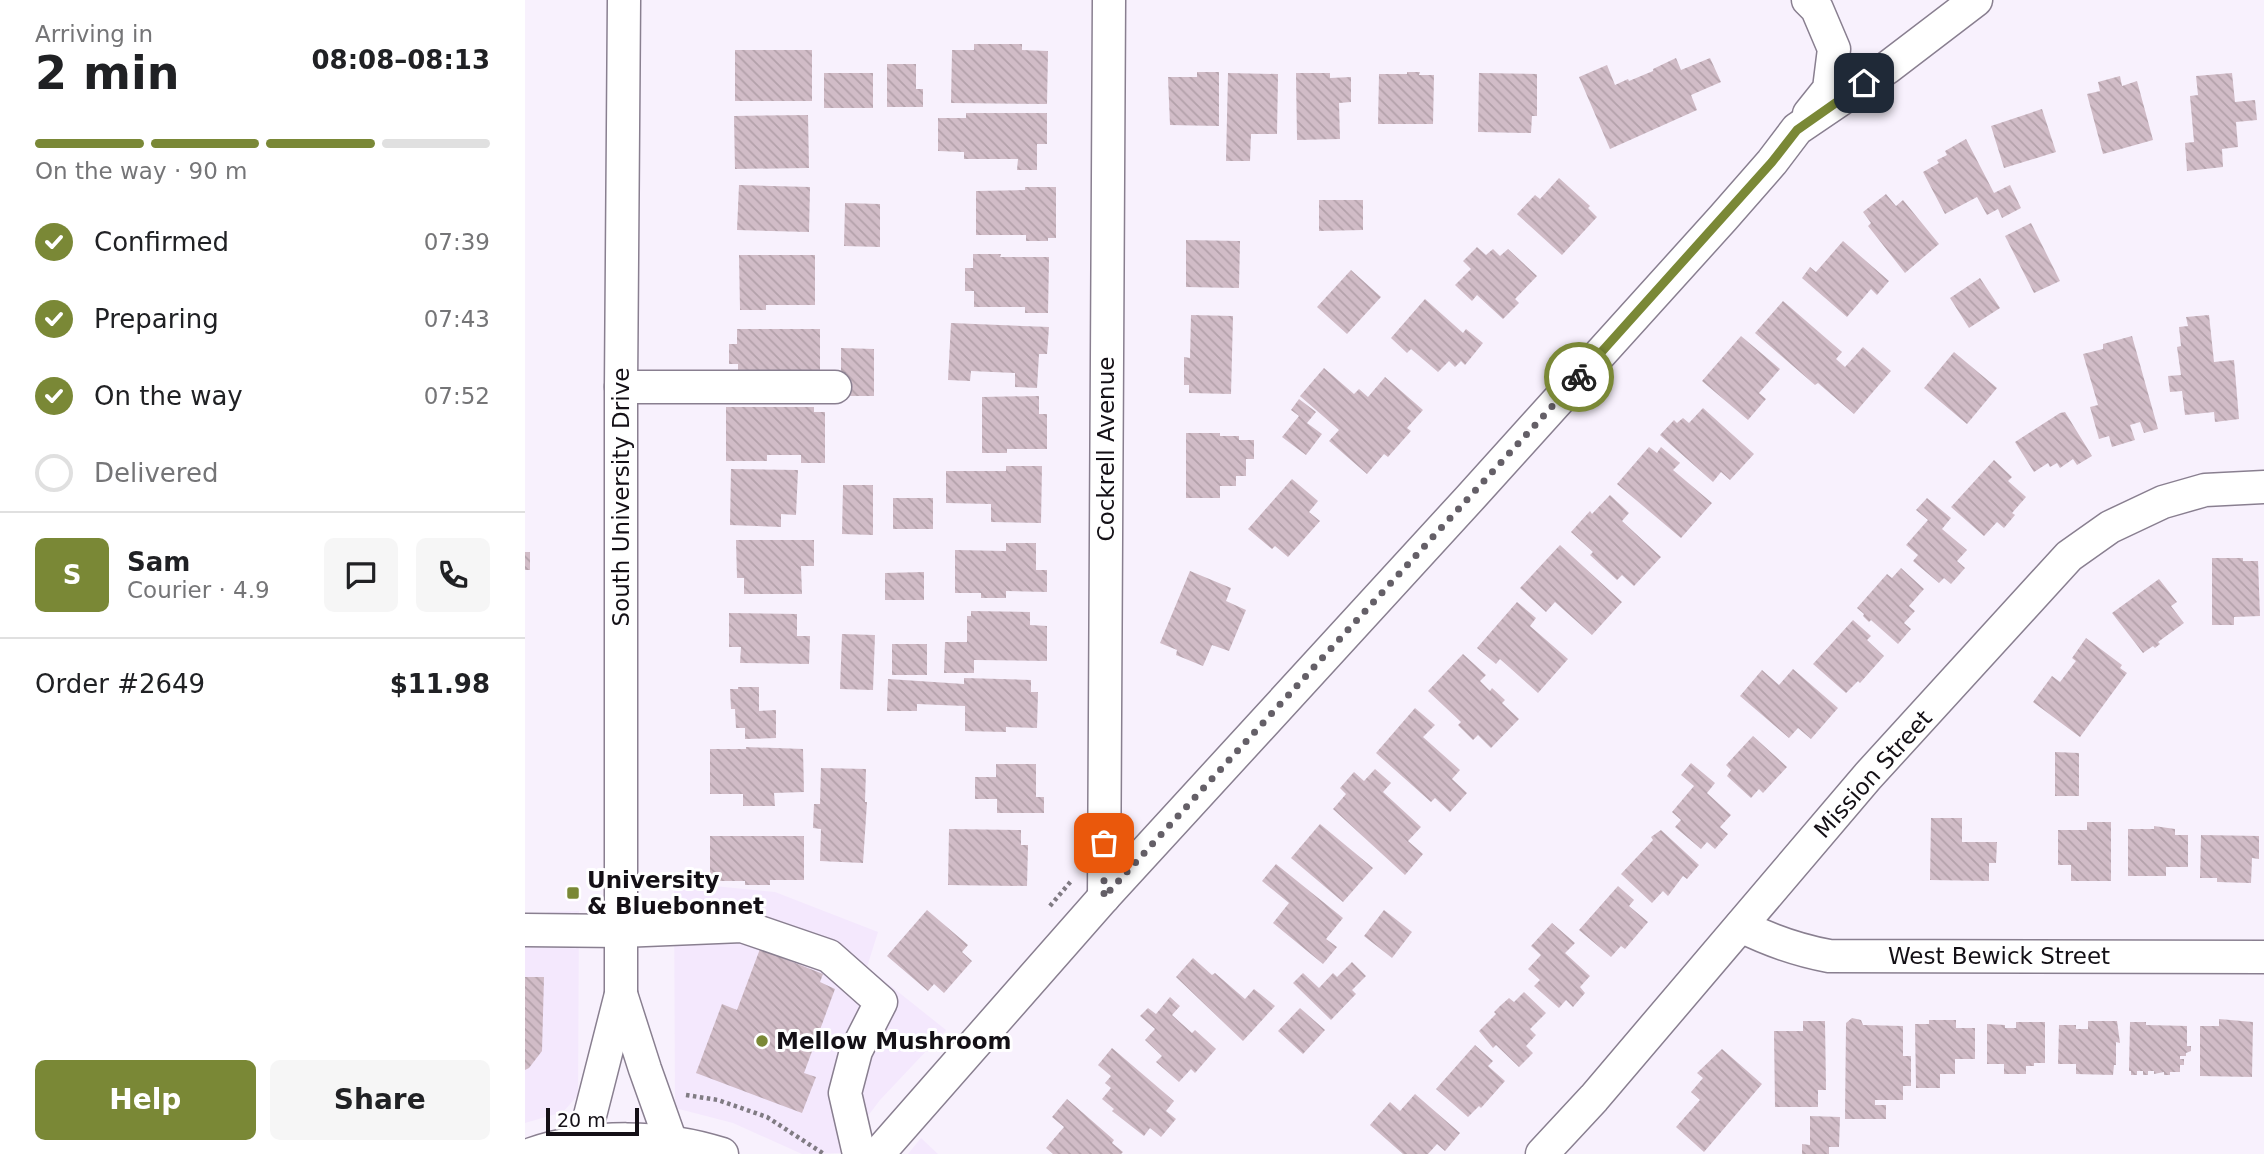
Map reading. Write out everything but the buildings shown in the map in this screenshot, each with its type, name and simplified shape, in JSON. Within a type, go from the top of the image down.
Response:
[{"type":"street","name":"South University Drive","points":[[583,1143],[621,994],[624,0]]},
{"type":"street","name":"Cockrell Avenue","points":[[1104,897],[1109,0]]},
{"type":"street","points":[[879,1154],[1104,897],[1505,459],[1772,162],[1829,89],[1834,49],[1817,9],[1808,0]]},
{"type":"street","points":[[1797,130],[1887,68],[1976,0]]},
{"type":"street","points":[[621,387],[835,387]]},
{"type":"street","name":"Mission Street","points":[[1542,1154],[1594,1098],[1868,776],[2069,556],[2110,527],[2163,502],[2205,490],[2264,487]]},
{"type":"street","points":[[525,930],[621,931],[742,926],[828,956],[881,1002],[856,1051],[845,1093],[859,1154]]},
{"type":"street","name":"West Bewick Street","points":[[1741,926],[1780,944],[1829,956],[2264,957]]},
{"type":"street","name":"South University Drive","points":[[621,994],[671,1142]]},
{"type":"street","points":[[532,1154],[583,1143],[636,1139],[671,1142],[722,1154]]},
{"type":"path","points":[[1051,906],[1076,875]]},
{"type":"path","points":[[677,1096],[718,1100],[767,1118],[824,1154]]},
{"type":"shaded area","points":[[674,882],[775,892],[878,932],[867,967],[946,1030],[880,1100],[840,1153],[802,1154],[733,1123],[675,1108]]},
{"type":"shaded area","points":[[579,911],[578,1095],[563,1112],[525,1123],[525,919],[549,912]]},
{"type":"shaded area","points":[[921,1138],[938,1154],[908,1154]]},
{"type":"way so far","points":[[1104,843],[1104,897],[1579,377]]},
{"type":"place","name":"University & Bluebonnet","points":[[573,893]]},
{"type":"place","name":"Mellow Mushroom","points":[[762,1041]]},
{"type":"route","points":[[1579,377],[1772,162],[1797,130],[1864,83]]}]
